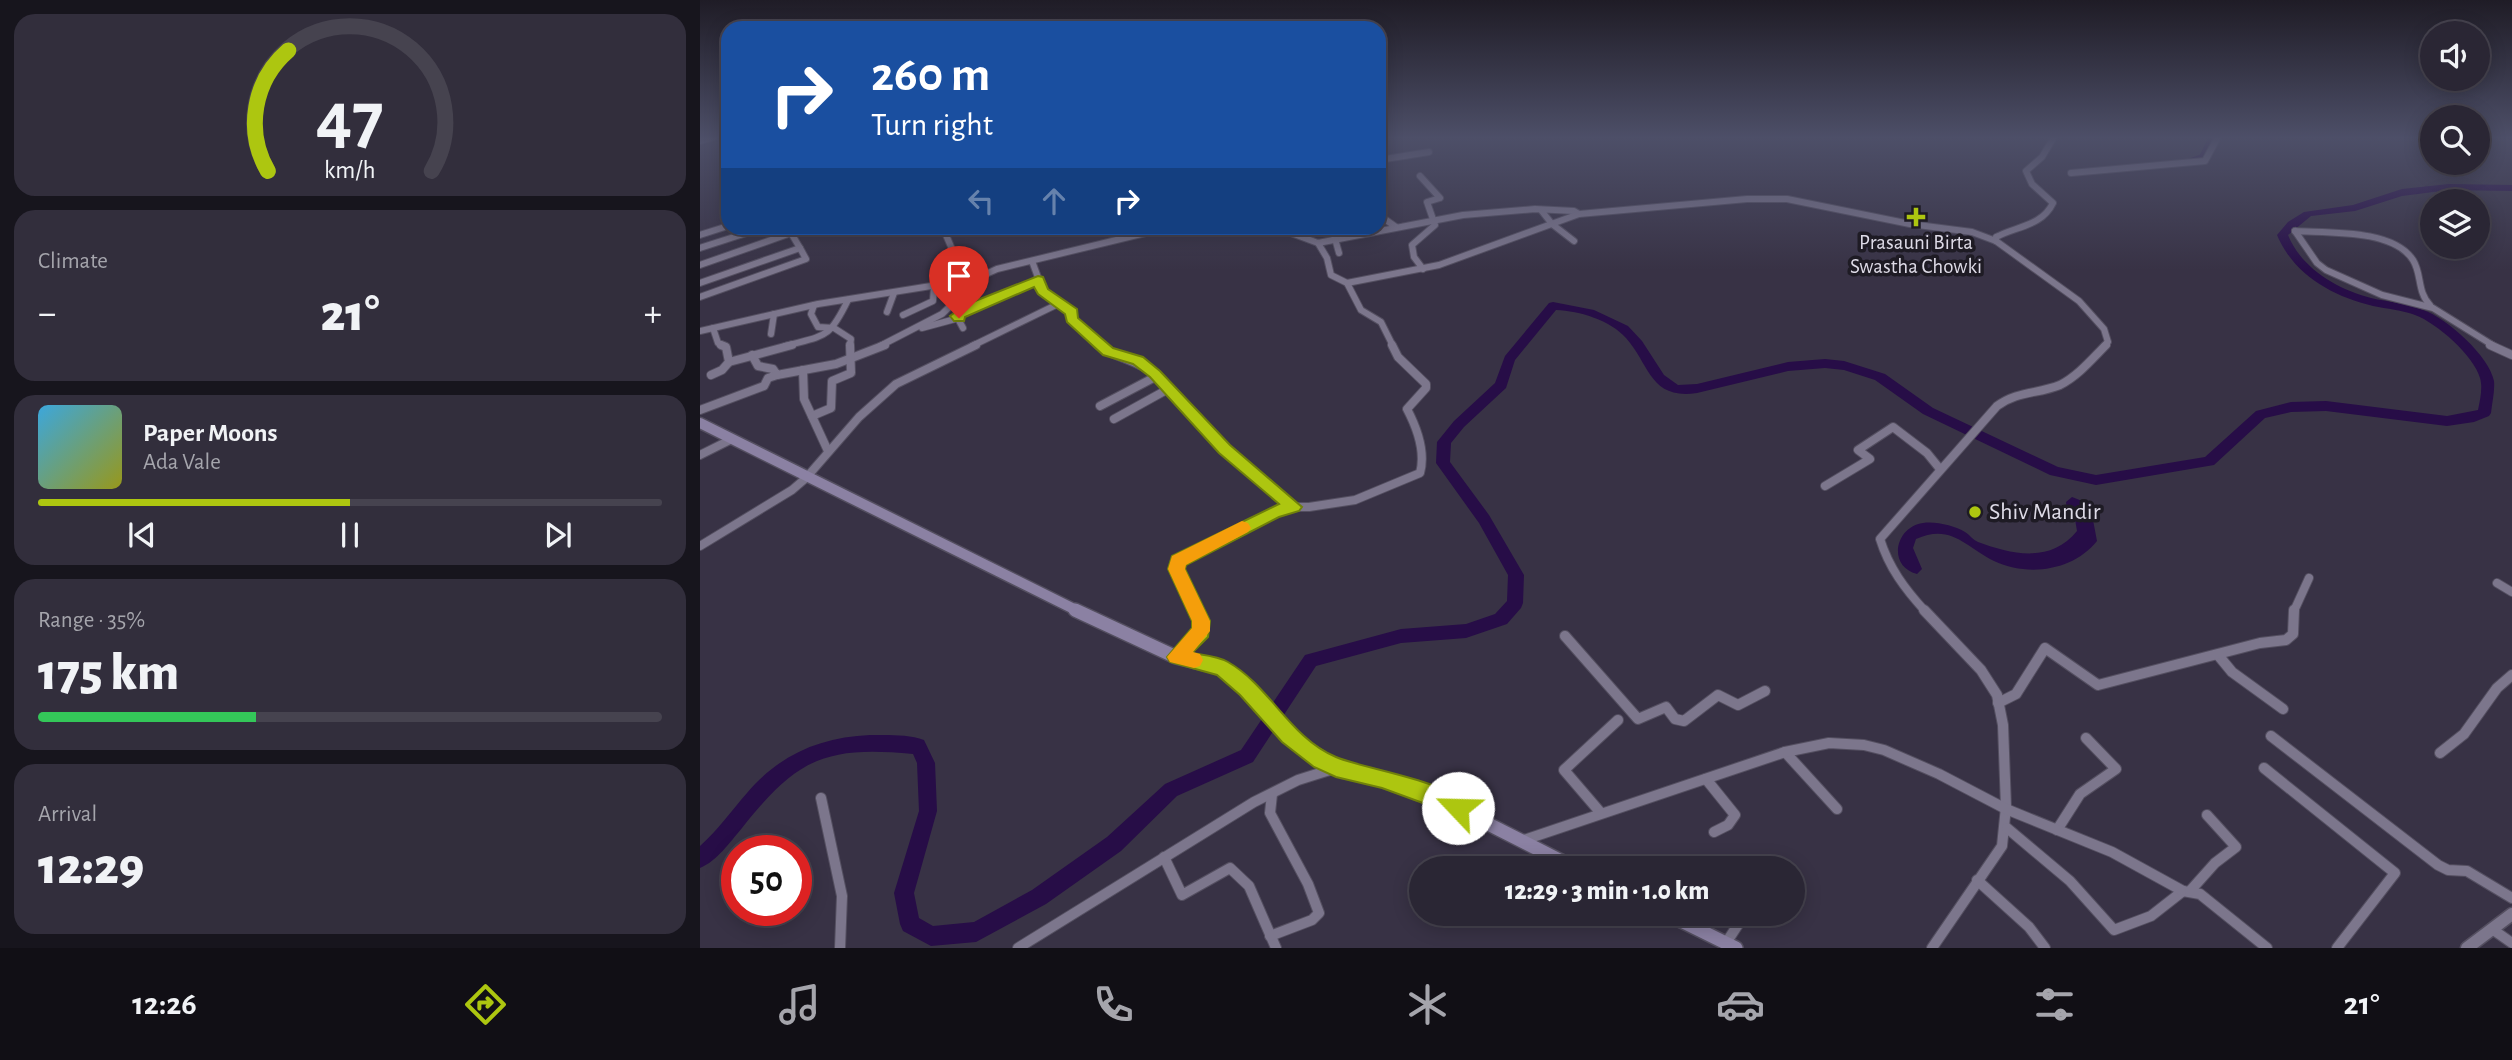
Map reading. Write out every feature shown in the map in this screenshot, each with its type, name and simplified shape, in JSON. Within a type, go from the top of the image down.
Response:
[{"type":"main road","points":[[700,423],[1051,599],[1176,657],[1222,668],[1247,689],[1289,736],[1321,761],[1336,768],[1382,779],[1437,797],[1551,856]]},
{"type":"main road","points":[[1692,926],[1731,945]]},
{"type":"street","points":[[1423,269],[1413,257],[1412,245],[1417,239],[1428,234],[1435,225],[1427,202],[1440,198],[1425,181]]},
{"type":"street","points":[[1997,241],[1996,237],[2001,233],[2032,223],[2050,209],[2053,203],[2031,181]]},
{"type":"street","points":[[1318,243],[1327,258],[1331,275],[1347,283],[1423,269],[1579,214],[1747,199],[1787,199],[1910,224],[1972,232],[1997,241],[2069,293],[2099,320],[2107,333],[2108,342],[2087,365],[2060,384],[2018,392],[1997,405],[1880,539],[1882,551],[1932,620],[1994,688],[1998,703],[2007,828],[2002,846],[1932,948]]},
{"type":"street","points":[[1386,229],[1471,214],[1541,209],[1574,211],[1579,214]]},
{"type":"street","points":[[1541,209],[1552,224],[1574,241]]},
{"type":"street","points":[[1386,220],[1396,227]]},
{"type":"street","points":[[700,235],[721,228]]},
{"type":"street","points":[[2433,308],[2382,295],[2326,270],[2295,231],[2355,235],[2395,242],[2414,261],[2423,298],[2433,308],[2477,338],[2512,355]]},
{"type":"street","points":[[700,248],[740,235]]},
{"type":"street","points":[[700,265],[777,235]]},
{"type":"street","points":[[700,298],[806,259],[793,235]]},
{"type":"street","points":[[919,328],[962,296],[964,281],[946,235]]},
{"type":"street","points":[[700,331],[814,305],[964,281],[1138,235]]},
{"type":"street","points":[[1299,235],[1318,243],[1355,235]]},
{"type":"street","points":[[1334,235],[1339,253]]},
{"type":"street","points":[[700,283],[800,248]]},
{"type":"street","points":[[1032,261],[1043,291],[1072,312],[1072,318],[1108,352],[1138,360],[1157,376],[1224,449],[1293,507]]},
{"type":"street","points":[[700,410],[764,387],[768,378],[777,374],[817,369],[849,359],[919,328],[958,317],[1038,280]]},
{"type":"street","points":[[1176,657],[1201,631],[1201,621],[1176,569],[1178,561],[1275,512],[1293,507],[1355,500],[1420,473],[1422,466],[1419,433],[1406,409],[1426,388],[1426,384],[1398,356],[1381,322],[1361,310],[1347,283]]},
{"type":"street","points":[[903,315],[933,300],[934,287]]},
{"type":"street","points":[[887,312],[894,293]]},
{"type":"street","points":[[711,375],[722,370],[729,362],[811,341],[834,328],[848,300]]},
{"type":"street","points":[[700,546],[717,538],[806,478],[859,417],[896,384],[1058,304]]},
{"type":"street","points":[[812,416],[831,408],[832,381],[851,373],[851,339],[834,328],[818,327],[811,314],[814,305]]},
{"type":"street","points":[[949,307],[963,328]]},
{"type":"street","points":[[771,334],[774,314]]},
{"type":"street","points":[[713,328],[718,343],[726,347],[729,362]]},
{"type":"street","points":[[752,355],[758,366],[774,369],[777,374]]},
{"type":"street","points":[[803,370],[799,379],[806,408],[828,451]]},
{"type":"street","points":[[1100,406],[1157,376]]},
{"type":"street","points":[[1114,419],[1170,388]]},
{"type":"street","points":[[1825,486],[1870,459],[1858,450],[1893,427],[1927,453],[1940,469]]},
{"type":"street","points":[[700,455],[732,439]]},
{"type":"street","points":[[1998,703],[2016,694],[2045,648],[2098,685],[2260,643],[2286,640],[2293,634],[2294,608],[2309,578]]},
{"type":"street","points":[[2497,583],[2512,592]]},
{"type":"street","points":[[1564,636],[1638,719],[1666,707],[1675,719],[1684,721],[1717,695],[1722,695],[1738,705],[1765,691]]},
{"type":"street","points":[[2218,655],[2232,672],[2283,709]]},
{"type":"street","points":[[2440,753],[2464,734],[2497,688],[2511,678]]},
{"type":"street","points":[[1600,812],[1563,770],[1618,720]]},
{"type":"street","points":[[2271,736],[2438,865],[2448,870],[2468,871],[2512,898]]},
{"type":"street","points":[[2057,830],[2070,802],[2079,792],[2116,769],[2086,738]]},
{"type":"street","points":[[1521,841],[1600,812],[1785,752],[1829,743],[1864,745],[1939,774],[2006,809],[2112,852],[2187,891],[2200,894],[2267,948]]},
{"type":"street","points":[[1785,752],[1837,809]]},
{"type":"street","points":[[1018,948],[1254,802],[1298,780],[1336,768]]},
{"type":"street","points":[[2264,768],[2395,873],[2337,948]]},
{"type":"street","points":[[1706,779],[1735,814],[1728,825],[1714,832]]},
{"type":"street","points":[[1270,936],[1312,920],[1319,914],[1308,884],[1270,813],[1272,794]]},
{"type":"street","points":[[821,798],[834,854],[843,913],[839,934],[840,948]]},
{"type":"street","points":[[2007,828],[2070,881],[2114,930],[2125,928],[2176,900],[2236,847],[2207,815]]},
{"type":"street","points":[[1164,857],[1182,895],[1230,868],[1243,878],[1276,948]]},
{"type":"street","points":[[1977,880],[2029,927],[2045,948]]},
{"type":"street","points":[[2467,948],[2512,914]]},
{"type":"street","points":[[1731,945],[1740,926]]},
{"type":"street","points":[[2493,929],[2512,943]]},
{"type":"shaded area","points":[[2072,497],[2090,504],[2097,541],[2076,559],[2063,565],[2035,570],[2007,566],[1958,539],[1939,534],[1916,539],[1913,548],[1922,569],[1917,574],[1907,570],[1898,555],[1898,547],[1906,532],[1923,523],[1939,523],[1956,528],[1978,542],[2018,553],[2043,552],[2055,548],[2077,531],[2075,519],[2067,511],[2066,502]]},
{"type":"waterway","points":[[700,859],[772,779],[787,766],[804,757],[822,750],[860,744],[918,746],[926,763],[928,811],[904,893],[910,924],[931,936],[976,932],[1039,897],[1114,844],[1171,790],[1247,756],[1311,660],[1401,636],[1466,631],[1501,619],[1515,603],[1516,575],[1484,519],[1443,463],[1444,442],[1459,424],[1501,385],[1509,359],[1553,306],[1590,313],[1624,329],[1659,378],[1676,389],[1697,389],[1788,366],[1844,365],[1880,377],[1928,411],[2055,471],[2096,480],[2209,461],[2261,414],[2291,407],[2326,406],[2447,421],[2484,413],[2488,389],[2486,376],[2475,358],[2448,331],[2421,313],[2358,298],[2323,282],[2294,257],[2282,235],[2307,214],[2355,208],[2402,192],[2449,187],[2512,188]]},
{"type":"slow traffic","points":[[1194,660],[1176,657],[1201,631],[1201,621],[1176,569],[1178,561],[1242,528]]},
{"type":"place","name":"Prasauni Birta Swastha Chowki","points":[[1916,217]]},
{"type":"place","name":"Shiv Mandir","points":[[1975,512]]},
{"type":"route","points":[[959,318],[957,316],[970,308],[1038,280],[1043,291],[1072,312],[1072,318],[1086,334],[1108,352],[1138,360],[1155,374],[1224,449],[1293,507],[1284,507],[1178,561],[1176,569],[1201,621],[1201,631],[1176,657],[1206,662],[1222,668],[1247,689],[1289,736],[1321,761],[1336,768],[1382,779],[1437,797],[1458,808]]}]
